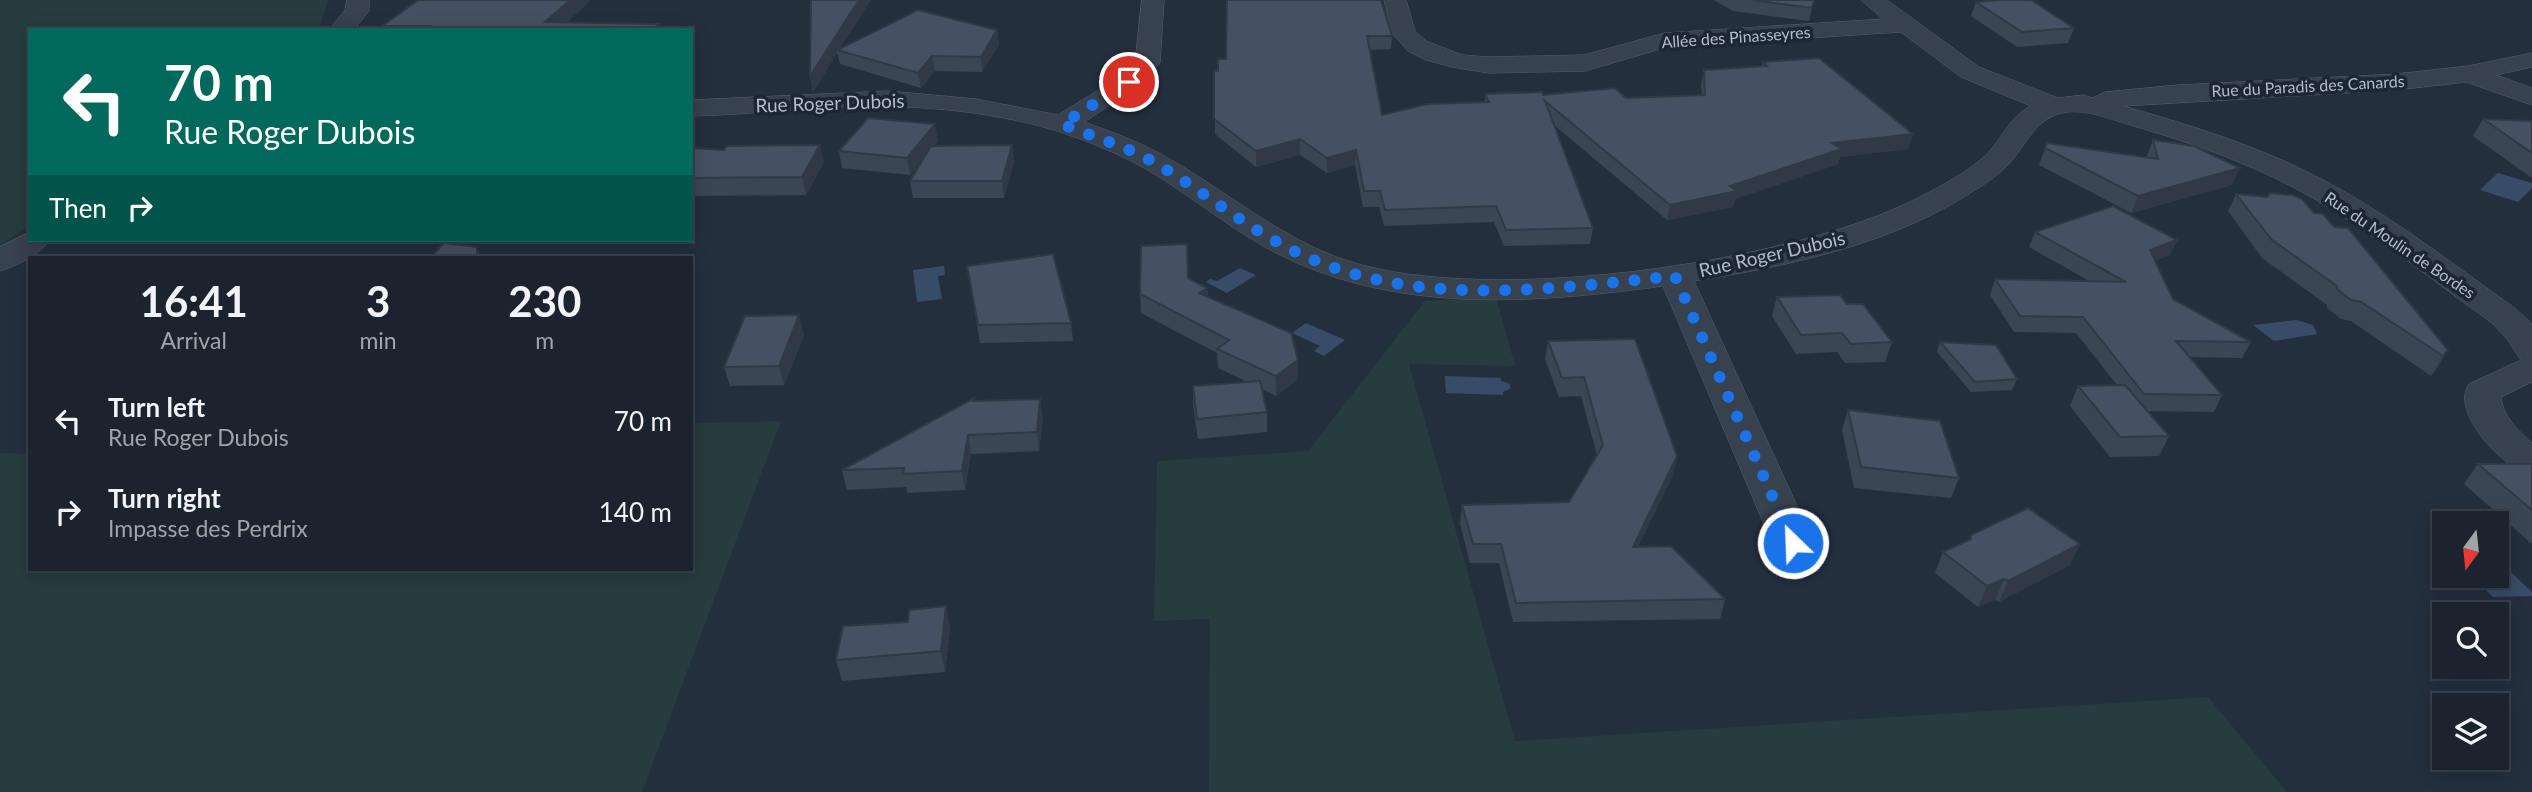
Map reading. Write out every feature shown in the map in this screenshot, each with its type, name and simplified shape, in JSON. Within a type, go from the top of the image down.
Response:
[{"type":"street","points":[[343,28],[357,11],[358,0]]},
{"type":"street","points":[[1062,124],[1129,82],[1147,63],[1153,0]]},
{"type":"street","name":"Allée des Pinasseyres","points":[[1395,0],[1404,33],[1417,46],[1435,55],[1461,62],[1489,65],[1586,63],[1665,40],[1904,25]]},
{"type":"street","name":"Rue du Moulin de Bordes","points":[[1872,0],[1970,72],[2069,104],[2136,116],[2227,146],[2327,194],[2383,229],[2504,316],[2522,334],[2532,352]]},
{"type":"street","name":"Rue du Paradis des Canards","points":[[2069,104],[2178,93],[2396,82],[2468,74],[2532,60]]},
{"type":"street","points":[[2468,74],[2532,97]]},
{"type":"street","name":"Rue Roger Dubois","points":[[693,108],[886,99],[946,104],[1062,124],[1153,161],[1294,251],[1375,280],[1421,289],[1490,291],[1675,276],[1768,257],[1853,235],[1909,213],[1959,187],[1995,162],[2017,139],[2032,115],[2069,104]]},
{"type":"street","points":[[0,261],[31,242]]},
{"type":"street","points":[[1675,276],[1793,543]]},
{"type":"street","points":[[2532,369],[2482,392],[2481,405],[2491,422],[2532,464]]},
{"type":"green space","points":[[0,0],[328,0],[320,28],[28,28],[28,227],[0,245]]},
{"type":"green space","points":[[1496,297],[1515,366],[1409,364],[1515,741],[2208,697],[2287,792],[1209,792],[1210,619],[1154,621],[1157,461],[1308,451],[1425,301]]},
{"type":"green space","points":[[781,421],[642,792],[0,792],[0,453],[28,454],[28,571],[693,571],[693,423]]},
{"type":"water","points":[[2498,173],[2532,183],[2532,188],[2518,202],[2480,190]]},
{"type":"water","points":[[944,266],[945,275],[938,276],[942,299],[917,302],[913,270]]},
{"type":"water","points":[[1240,268],[1256,275],[1227,293],[1206,282],[1210,279],[1217,281]]},
{"type":"water","points":[[2297,320],[2313,325],[2317,334],[2274,341],[2253,325]]},
{"type":"water","points":[[1306,323],[1345,340],[1324,356],[1314,351],[1320,346],[1292,333]]},
{"type":"water","points":[[1445,376],[1501,378],[1501,381],[1510,384],[1511,388],[1503,392],[1503,395],[1446,393]]},
{"type":"water","points":[[2510,571],[2532,592],[2532,596],[2493,597],[2484,588],[2510,588]]},
{"type":"building","points":[[418,0],[570,0],[545,22],[659,24],[655,28],[382,26]]},
{"type":"building","points":[[811,0],[859,0],[810,76]]},
{"type":"building","points":[[1227,0],[1381,0],[1392,36],[1367,36],[1382,115],[1427,104],[1489,102],[1485,94],[1542,92],[1543,95],[1615,88],[1626,98],[1705,95],[1704,70],[1767,66],[1763,62],[1819,58],[1913,134],[1832,143],[1842,149],[1730,186],[1737,191],[1670,205],[1545,101],[1593,228],[1506,230],[1496,206],[1385,210],[1380,191],[1364,191],[1356,150],[1327,158],[1300,139],[1256,151],[1214,119],[1214,71],[1218,71],[1218,59],[1226,59]]},
{"type":"building","points":[[1752,0],[1814,0],[1812,8]]},
{"type":"building","points":[[2031,0],[2074,28],[2022,32],[1976,2]]},
{"type":"building","points":[[918,10],[997,30],[981,57],[932,56],[918,73],[837,50]]},
{"type":"building","points":[[868,118],[935,124],[907,158],[839,151]]},
{"type":"building","points":[[2483,119],[2532,121],[2532,153]]},
{"type":"building","points":[[2153,140],[2194,146],[2240,168],[2138,196],[2045,148],[2047,143],[2158,159]]},
{"type":"building","points":[[820,145],[802,177],[693,178],[693,148],[724,150],[727,146]]},
{"type":"building","points":[[1012,145],[1002,181],[910,181],[931,146]]},
{"type":"building","points":[[2270,193],[2302,199],[2314,213],[2323,214],[2334,227],[2348,228],[2448,350],[2443,356],[2361,302],[2351,300],[2337,289],[2337,286],[2272,240],[2236,194],[2267,197]]},
{"type":"building","points":[[2113,206],[2177,240],[2150,250],[2173,299],[2251,342],[2176,341],[2222,395],[2144,394],[2083,317],[2020,316],[1995,279],[2126,282],[2035,232]]},
{"type":"building","points":[[444,243],[477,247],[477,256],[432,256]]},
{"type":"building","points":[[1187,244],[1188,278],[1207,288],[1199,293],[1291,333],[1298,360],[1276,376],[1217,349],[1229,340],[1140,294],[1141,246]]},
{"type":"building","points":[[1053,254],[1071,323],[978,325],[967,266]]},
{"type":"building","points":[[1840,295],[1847,304],[1863,304],[1892,342],[1851,344],[1842,333],[1801,335],[1777,297]]},
{"type":"building","points":[[799,315],[779,366],[724,367],[745,316]]},
{"type":"building","points":[[1635,339],[1677,456],[1633,547],[1671,546],[1725,599],[1516,603],[1501,544],[1473,544],[1462,505],[1569,502],[1603,445],[1584,377],[1562,378],[1548,341]]},
{"type":"building","points":[[1940,342],[1996,345],[2017,379],[1975,382]]},
{"type":"building","points":[[1260,381],[1267,412],[1197,419],[1193,386]]},
{"type":"building","points":[[2125,385],[2169,436],[2120,437],[2078,386]]},
{"type":"building","points":[[974,398],[973,401],[1040,399],[1037,432],[968,435],[962,471],[903,474],[904,468],[842,470]]},
{"type":"building","points":[[1848,410],[1940,421],[1959,478],[1861,467]]},
{"type":"building","points":[[2478,464],[2532,464],[2532,510]]},
{"type":"building","points":[[2028,508],[2080,544],[2008,581],[2004,579],[1987,586],[1943,552],[1971,539],[1971,535]]},
{"type":"building","points":[[946,606],[941,651],[836,660],[843,626],[908,622],[909,610]]},
{"type":"route","points":[[1129,82],[1062,124],[1153,161],[1294,251],[1336,268],[1375,280],[1421,289],[1490,291],[1593,285],[1675,276],[1793,543]]}]
